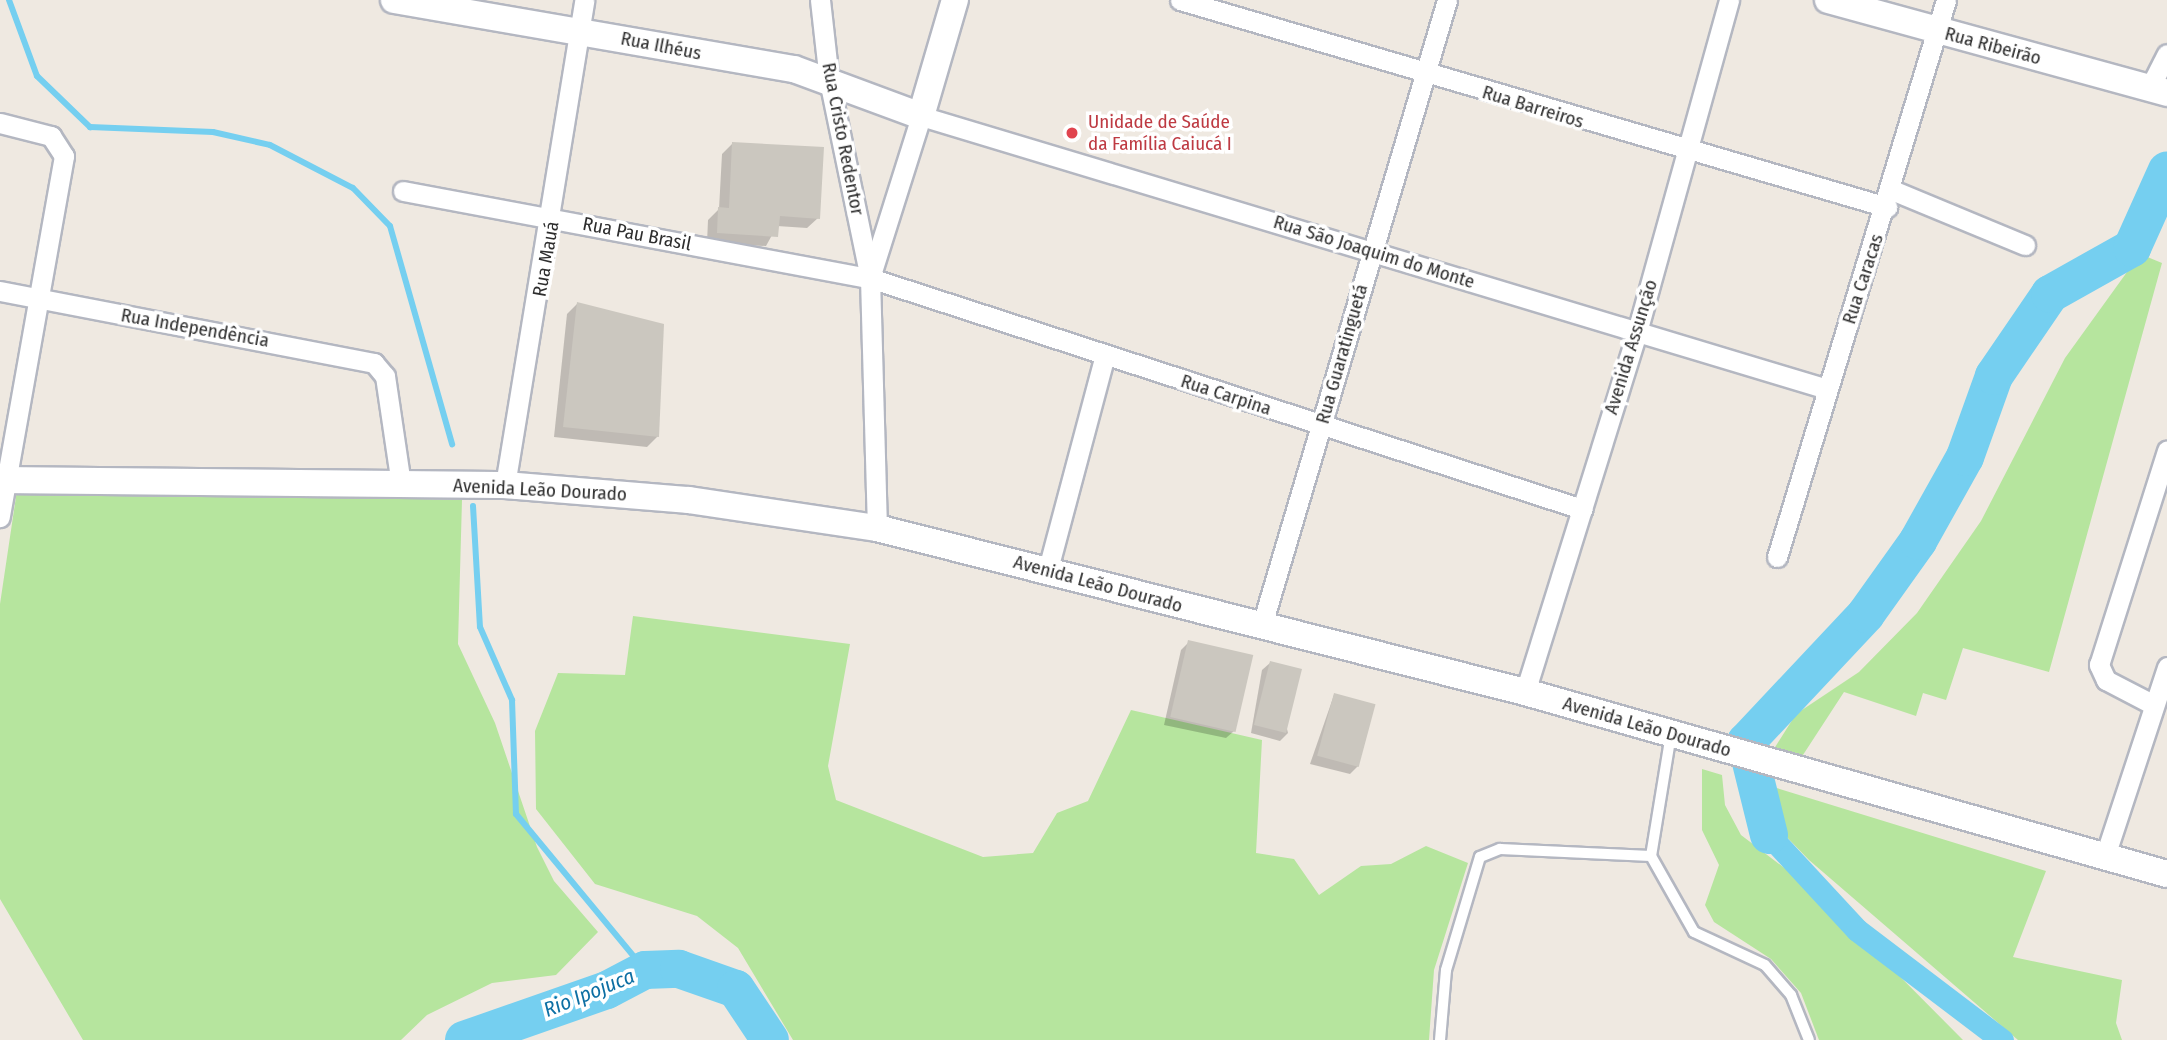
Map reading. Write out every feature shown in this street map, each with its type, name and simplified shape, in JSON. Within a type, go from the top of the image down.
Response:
[{"type":"main road","name":"Rua Ilhéus","points":[[394,0],[581,31],[829,80],[921,116]]},
{"type":"main road","points":[[921,116],[955,0]]},
{"type":"main road","name":"Rua Ribeirão","points":[[1828,0],[2158,91]]},
{"type":"main road","name":"Avenida Leão Dourado","points":[[4,480],[505,485],[689,500],[877,528],[1048,569],[1261,628],[1525,692],[2167,874]]},
{"type":"street","name":"Rua Mauá","points":[[505,485],[553,218],[584,0]]},
{"type":"street","name":"Rua Cristo Redentor","points":[[820,0],[829,80],[870,278]]},
{"type":"street","name":"Rua Barreiros","points":[[1180,0],[1686,153],[1889,199],[2025,244]]},
{"type":"street","name":"Rua Guaratinguetá","points":[[1261,628],[1447,0]]},
{"type":"street","name":"Avenida Assunção","points":[[1525,692],[1637,332],[1729,0]]},
{"type":"street","name":"Rua Caracas","points":[[1777,557],[1827,389],[1889,199],[1946,0]]},
{"type":"street","points":[[2158,91],[2167,54]]},
{"type":"street","name":"Rua São Joaquim do Monte","points":[[921,116],[1827,389]]},
{"type":"street","points":[[877,528],[870,278],[921,116]]},
{"type":"street","points":[[0,124],[59,141],[64,156],[4,480],[0,516]]},
{"type":"street","name":"Rua Pau Brasil","points":[[402,191],[870,278]]},
{"type":"street","name":"Rua Carpina","points":[[870,278],[1322,427],[1582,509]]},
{"type":"street","name":"Rua Independência","points":[[0,291],[354,356],[374,363],[385,376],[401,485]]},
{"type":"street","points":[[1048,569],[1105,355]]},
{"type":"street","points":[[2154,705],[2101,673],[2166,457]]},
{"type":"street","points":[[2105,856],[2167,667]]},
{"type":"lane","points":[[1671,734],[1651,856],[1694,932],[1765,965],[1791,995],[1809,1040]]},
{"type":"lane","points":[[1440,1040],[1446,970],[1480,857],[1500,849],[1651,856]]},
{"type":"green space","points":[[2140,254],[2162,263],[2049,672],[1963,648],[1946,700],[1923,693],[1916,716],[1844,692],[1801,758],[1772,752],[1796,714],[1859,672],[1917,613],[1981,521],[2065,358]]},
{"type":"green space","points":[[17,490],[462,500],[458,644],[495,723],[537,847],[554,881],[598,932],[556,975],[492,983],[427,1015],[401,1040],[83,1040],[0,899],[0,604]]},
{"type":"green space","points":[[633,616],[850,644],[828,766],[836,800],[983,857],[1033,853],[1057,813],[1088,801],[1131,710],[1262,740],[1256,853],[1294,859],[1319,895],[1361,866],[1391,864],[1426,846],[1468,863],[1434,970],[1429,1040],[793,1040],[738,948],[697,916],[595,884],[536,809],[535,731],[558,673],[625,675]]},
{"type":"green space","points":[[1702,769],[1722,775],[1725,805],[1741,835],[1816,892],[1963,1040],[1819,1040],[1801,993],[1771,959],[1714,922],[1705,905],[1719,865],[1702,830]]},
{"type":"green space","points":[[1770,786],[2046,871],[2013,957],[2122,980],[2116,1023],[2122,1040],[2018,1040],[1809,860],[1779,829]]},
{"type":"building","points":[[732,142],[824,147],[820,219],[780,216],[778,237],[717,233],[718,207],[729,208]]},
{"type":"building","points":[[577,302],[664,324],[659,437],[563,427]]},
{"type":"building","points":[[1188,640],[1253,655],[1236,732],[1170,717]]},
{"type":"building","points":[[1270,661],[1302,669],[1286,733],[1254,725]]},
{"type":"building","points":[[1334,693],[1376,704],[1359,767],[1317,756]]},
{"type":"waterway","points":[[9,0],[37,76],[90,127],[213,132],[270,145],[353,188],[390,226],[452,444]]},
{"type":"waterway","points":[[1769,835],[1746,742],[1866,614],[1918,541],[1965,457],[1994,376],[2050,294],[2132,248],[2167,170]]},
{"type":"waterway","points":[[473,506],[480,627],[512,700],[516,814],[645,970]]},
{"type":"waterway","points":[[1769,835],[1857,930],[2002,1040]]},
{"type":"waterway","name":"Rio Ipojuca","points":[[464,1040],[607,990],[645,970],[679,969],[736,989],[770,1040]]},
{"type":"place","name":"Unidade de Saúde da Família Caiucá I","points":[[1072,133]]}]
